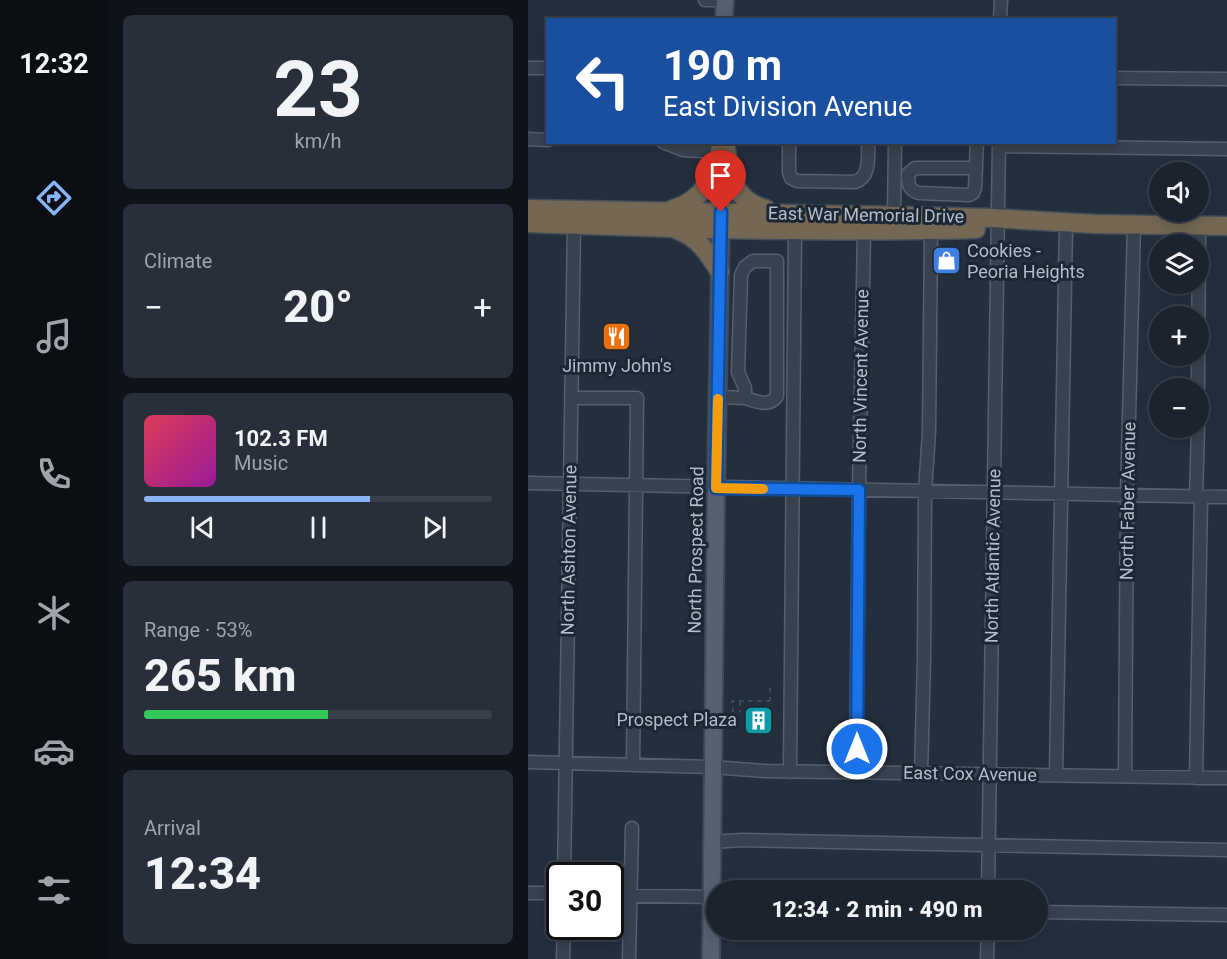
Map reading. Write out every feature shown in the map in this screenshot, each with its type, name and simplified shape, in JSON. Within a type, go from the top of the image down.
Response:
[{"type":"highway","points":[[652,211],[674,209],[693,200],[710,180],[722,146]]},
{"type":"highway","points":[[722,146],[732,183],[752,204],[776,210],[845,215]]},
{"type":"highway","name":"East War Memorial Drive","points":[[528,209],[652,211],[795,230],[931,230],[997,223],[1227,226]]},
{"type":"highway","name":"East War Memorial Drive","points":[[528,223],[672,228],[721,220],[845,215],[1066,226],[1095,224]]},
{"type":"highway","points":[[672,228],[693,237],[701,244],[720,272]]},
{"type":"main road","points":[[724,18],[725,0]]},
{"type":"main road","name":"North Prospect Road","points":[[713,880],[712,767],[722,146]]},
{"type":"main road","name":"North Prospect Road","points":[[711,959],[712,940]]},
{"type":"street","points":[[705,0],[725,0]]},
{"type":"street","points":[[1000,0],[1000,18]]},
{"type":"street","points":[[528,68],[546,68]]},
{"type":"street","points":[[1116,78],[1227,79]]},
{"type":"street","points":[[528,140],[546,140]]},
{"type":"street","points":[[668,144],[683,150],[689,144]]},
{"type":"street","points":[[693,144],[722,146]]},
{"type":"street","points":[[789,144],[791,178],[797,181],[855,182],[863,177],[867,168],[868,144]]},
{"type":"street","points":[[894,216],[895,144]]},
{"type":"street","points":[[976,168],[915,168],[911,171],[909,187],[912,191],[919,193],[969,195],[974,193],[975,188],[976,168],[977,144]]},
{"type":"street","points":[[999,144],[1227,149]]},
{"type":"street","name":"North Atlantic Avenue","points":[[988,880],[999,144]]},
{"type":"street","name":"North Ashton Avenue","points":[[564,862],[574,225]]},
{"type":"street","name":"North Faber Avenue","points":[[1125,776],[1127,495],[1134,225]]},
{"type":"street","points":[[1056,775],[1066,226]]},
{"type":"street","points":[[1198,378],[1199,226]]},
{"type":"street","points":[[789,772],[795,230]]},
{"type":"street","points":[[921,773],[931,230]]},
{"type":"street","name":"North Vincent Avenue","points":[[856,772],[864,231]]},
{"type":"street","points":[[718,397],[745,398],[768,404],[773,402],[777,396],[777,261],[753,261],[745,267],[741,275],[738,372],[745,388],[745,398]]},
{"type":"street","points":[[777,277],[795,261]]},
{"type":"street","points":[[571,398],[637,398],[633,765]]},
{"type":"street","points":[[1196,778],[1198,438]]},
{"type":"street","points":[[528,483],[1227,497]]},
{"type":"street","name":"East Cox Avenue","points":[[528,762],[712,767],[789,772],[1227,778]]},
{"type":"street","points":[[628,959],[632,828]]},
{"type":"street","points":[[712,842],[742,840],[1227,850]]},
{"type":"street","points":[[528,893],[546,893]]},
{"type":"street","points":[[624,895],[706,902]]},
{"type":"street","points":[[1048,912],[1227,915]]},
{"type":"street","points":[[563,959],[564,940]]},
{"type":"street","points":[[987,959],[988,940]]},
{"type":"path","points":[[770,688],[770,701]]},
{"type":"path","points":[[732,704],[732,701],[775,701]]},
{"type":"path","points":[[740,701],[740,712]]},
{"type":"path","points":[[725,703],[732,704]]},
{"type":"path","points":[[732,704],[733,712]]},
{"type":"slow traffic","points":[[718,399],[716,488],[763,489]]},
{"type":"place","name":"Cookies - Peoria Heights","points":[[946,261]]},
{"type":"place","name":"Jimmy John's","points":[[617,337]]},
{"type":"place","name":"Prospect Plaza","points":[[758,720]]},
{"type":"route","points":[[721,212],[716,488],[859,490],[857,749]]}]
